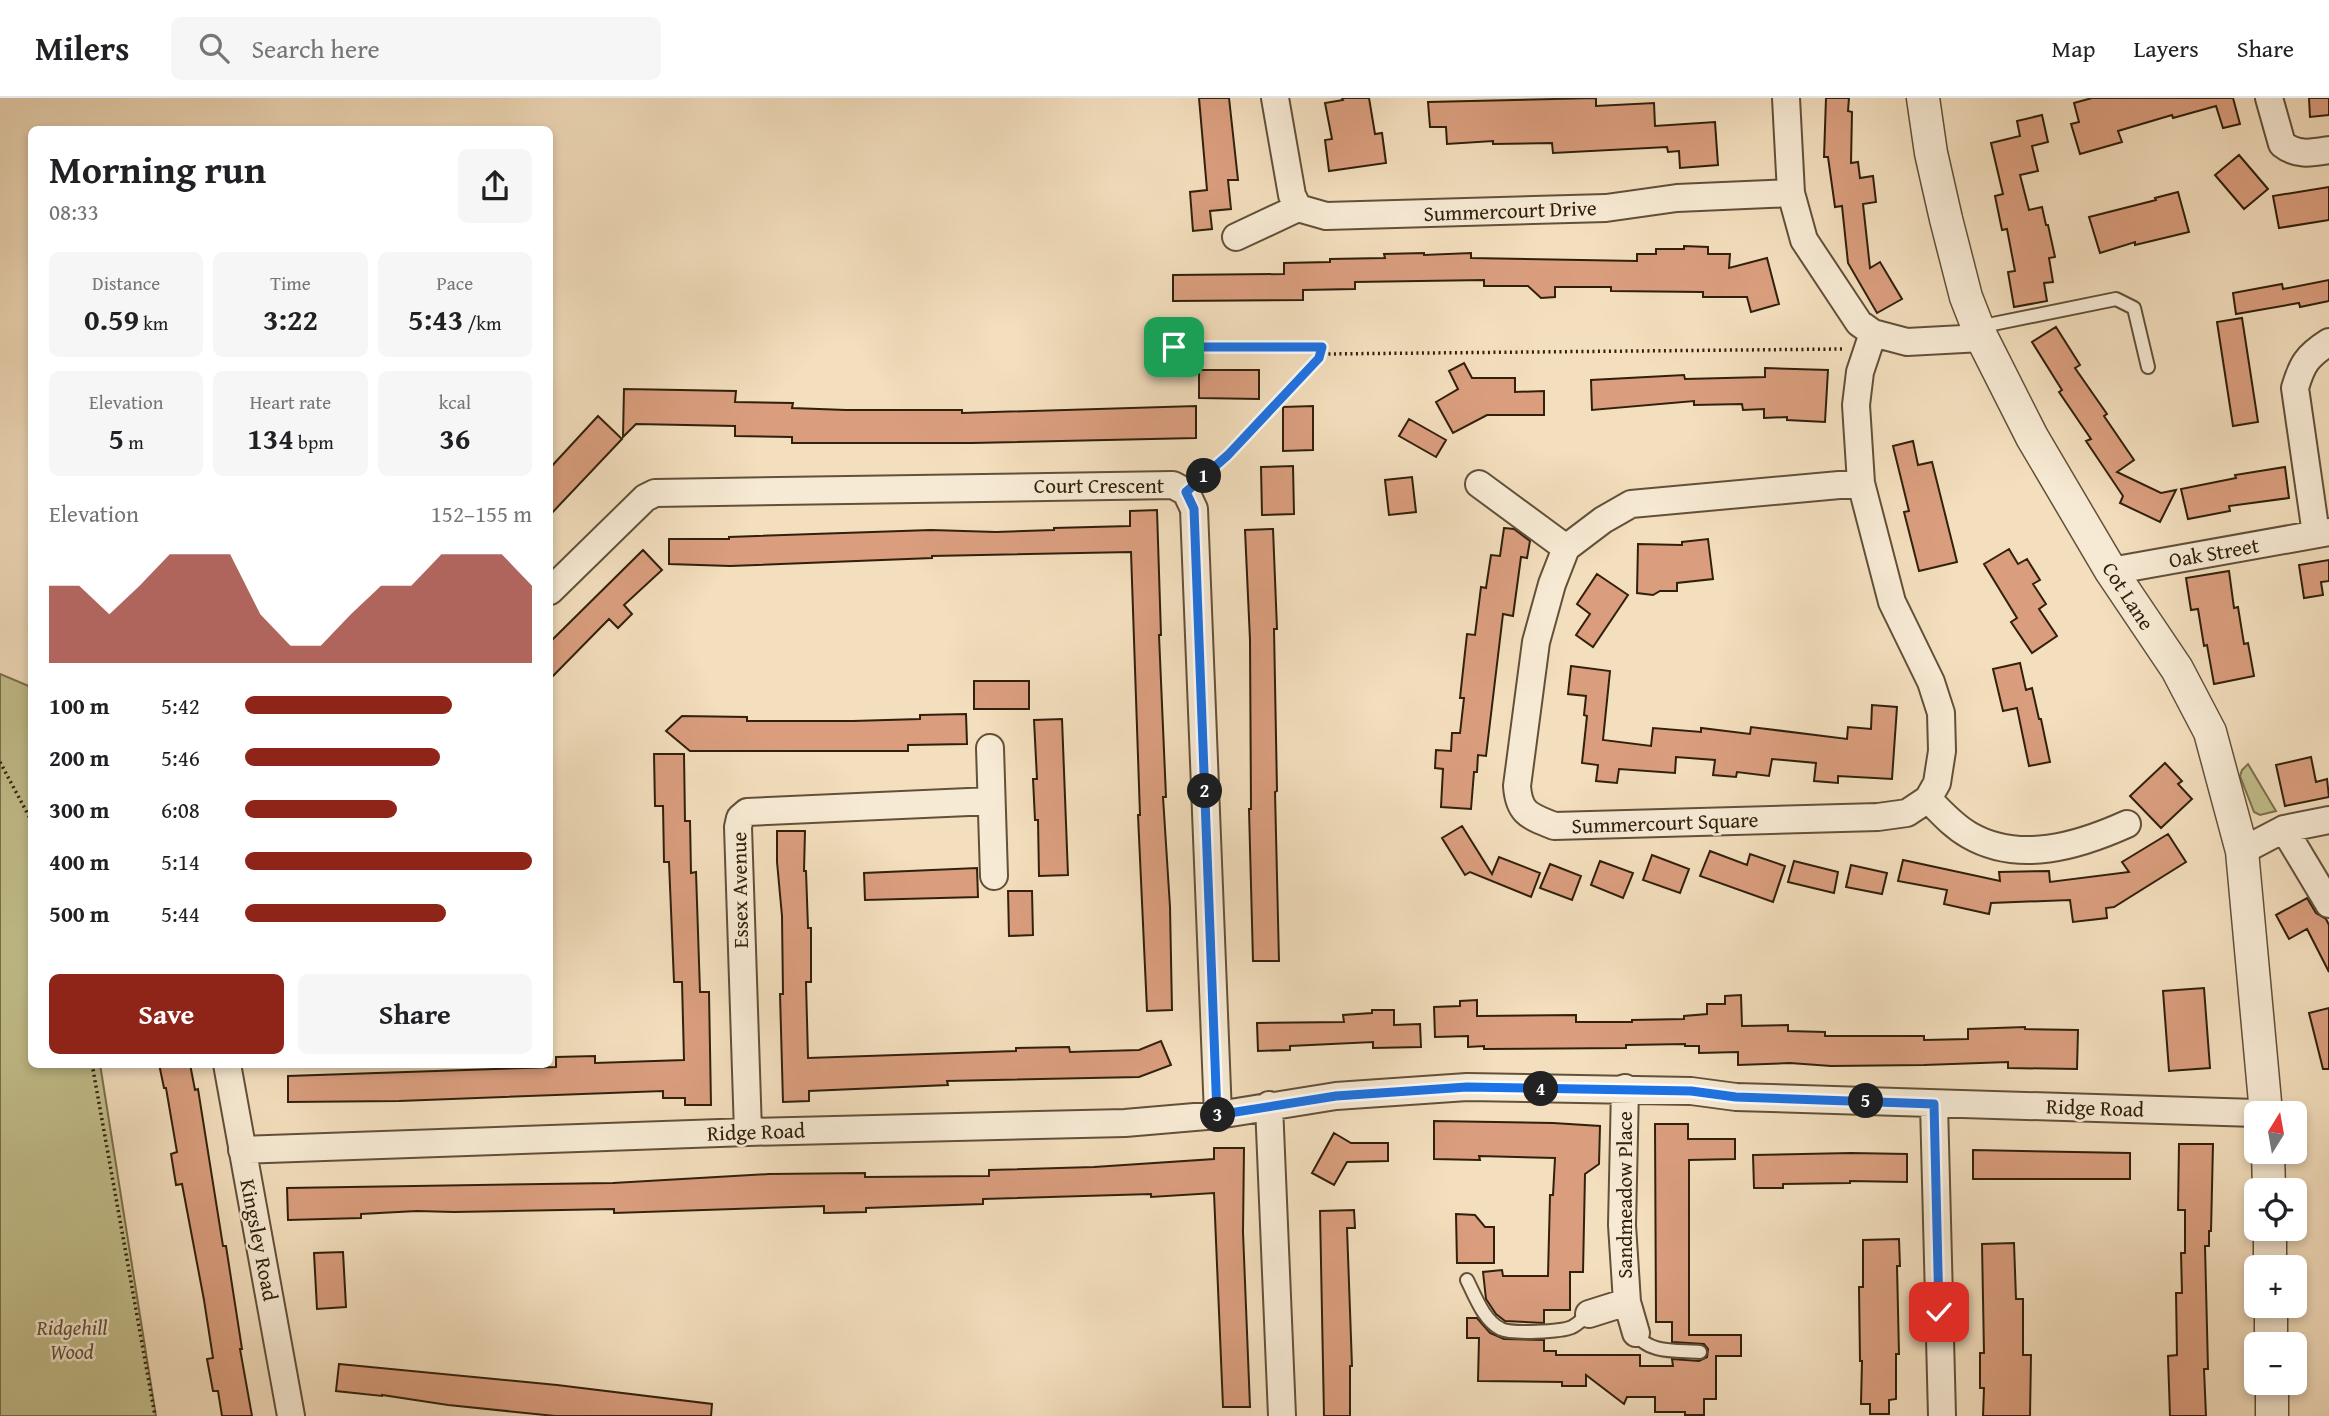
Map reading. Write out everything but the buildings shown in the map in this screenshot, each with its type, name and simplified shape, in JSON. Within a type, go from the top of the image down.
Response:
[{"type":"street","points":[[1236,237],[1298,208],[1292,195],[1275,98]]},
{"type":"street","points":[[1786,98],[1791,193],[1804,240],[1859,323],[1873,333],[1907,342],[1980,332]]},
{"type":"street","name":"Cot Lane","points":[[1923,98],[1931,153],[1946,219],[1966,297],[1980,332],[2032,437],[2111,571],[2177,669],[2210,732],[2242,851],[2265,1101]]},
{"type":"street","points":[[2269,98],[2282,144],[2295,152],[2329,150]]},
{"type":"street","name":"Summercourt Drive","points":[[1298,208],[1326,216],[1606,208],[1677,198],[1791,193]]},
{"type":"street","points":[[1873,333],[1860,372],[1856,405],[1861,483],[1892,602],[1931,682],[1941,713],[1942,751],[1937,783],[1928,799],[1964,832],[2003,848],[2057,848],[2088,841],[2127,824]]},
{"type":"street","name":"Oak Street","points":[[2111,571],[2323,533],[2295,388],[2300,370],[2311,354],[2329,342]]},
{"type":"street","points":[[1479,484],[1566,548],[1603,520],[1631,504],[1861,483]]},
{"type":"street","name":"Court Crescent","points":[[555,575],[645,498],[655,493],[1173,485],[1186,492],[1194,509],[1217,1115]]},
{"type":"street","name":"Summercourt Square","points":[[1566,548],[1552,584],[1536,642],[1517,786],[1518,800],[1528,815],[1554,826],[1878,817],[1907,813],[1928,799]]},
{"type":"street","points":[[989,748],[994,876]]},
{"type":"street","name":"Essex Avenue","points":[[748,1132],[738,841],[740,818],[747,812],[990,802]]},
{"type":"street","points":[[2242,851],[2284,829],[2329,820]]},
{"type":"street","points":[[2284,829],[2329,904]]},
{"type":"street","name":"Kingsley Road","points":[[228,1068],[292,1416]]},
{"type":"street","name":"Ridge Road","points":[[242,1150],[748,1132],[1125,1123],[1217,1115],[1336,1096],[1467,1087],[1625,1088],[1691,1091],[1736,1097],[2244,1113]]},
{"type":"street","name":"Sandmeadow Place","points":[[1625,1088],[1622,1225],[1627,1302],[1636,1333]]},
{"type":"street","points":[[1934,1104],[1942,1416]]},
{"type":"street","points":[[1269,1105],[1282,1416]]},
{"type":"street","name":"Sandmeadow Place","points":[[1590,1314],[1627,1302]]},
{"type":"street","points":[[2272,1395],[2272,1416]]},
{"type":"lane","points":[[1980,332],[2116,299],[2134,308],[2148,367]]},
{"type":"lane","points":[[1467,1280],[1478,1303],[1492,1322],[1502,1330],[1560,1330],[1572,1327],[1590,1314]]},
{"type":"lane","points":[[1636,1333],[1649,1347],[1699,1352]]},
{"type":"path","points":[[1174,347],[1322,347],[1319,358]]},
{"type":"path","points":[[1186,492],[1228,455],[1323,354],[1843,349]]},
{"type":"path","points":[[0,762],[28,814]]},
{"type":"path","points":[[93,1068],[155,1416]]},
{"type":"green space","name":"Ridgehill Wood","points":[[0,674],[28,686],[28,1068],[101,1068],[156,1416],[0,1416]]},
{"type":"green space","points":[[2248,764],[2276,811],[2260,815],[2254,812],[2240,776]]},
{"type":"route","points":[[1174,347],[1322,347],[1319,358],[1228,455],[1186,492],[1194,509],[1217,1115],[1336,1096],[1467,1087],[1625,1088],[1691,1091],[1736,1097],[1934,1104],[1939,1312]]}]
